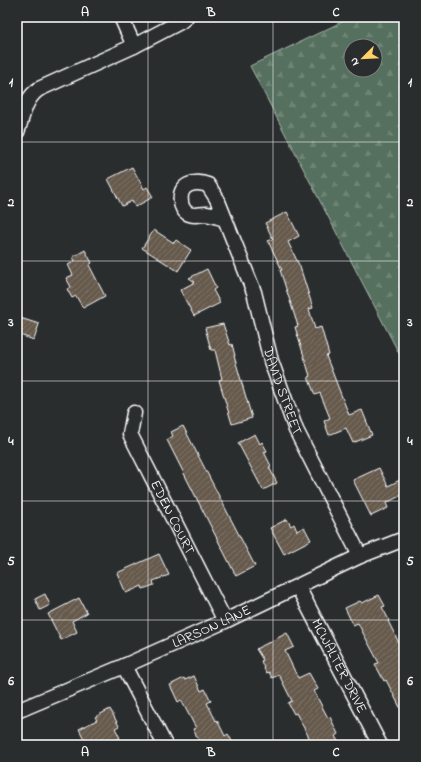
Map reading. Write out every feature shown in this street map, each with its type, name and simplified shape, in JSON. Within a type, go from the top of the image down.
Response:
[{"type":"street","points":[[122,17],[134,46]]},
{"type":"street","points":[[17,132],[28,100],[33,93],[134,46],[180,22],[186,17]]},
{"type":"street","name":"DAVID STREET","points":[[225,218],[254,292],[272,361],[296,430],[360,556]]},
{"type":"street","name":"EDEN COURT","points":[[134,413],[130,434],[225,622]]},
{"type":"street","name":"LARSON LANE","points":[[17,712],[225,622],[360,556],[404,539]]},
{"type":"street","name":"MCWALTER DRIVE","points":[[298,587],[380,745]]},
{"type":"street","points":[[124,666],[165,745]]},
{"type":"green space","points":[[352,17],[404,17],[404,363],[250,66]]},
{"type":"building","points":[[132,167],[144,189],[147,187],[153,197],[135,207],[132,201],[122,206],[108,179]]},
{"type":"building","points":[[287,212],[299,236],[288,242],[300,267],[313,308],[309,309],[315,329],[321,327],[329,355],[326,356],[349,415],[362,410],[372,435],[353,443],[346,428],[329,435],[324,421],[330,418],[320,393],[315,395],[308,377],[310,376],[295,327],[298,326],[280,270],[282,270],[268,241],[273,239],[265,223]]},
{"type":"building","points":[[154,230],[174,243],[176,240],[191,250],[178,271],[142,248]]},
{"type":"building","points":[[85,250],[92,263],[89,265],[105,296],[83,308],[76,296],[72,298],[67,289],[71,287],[66,278],[73,275],[68,265],[75,261],[73,257]]},
{"type":"building","points":[[207,269],[216,288],[213,290],[220,303],[194,316],[180,290],[195,282],[189,278]]},
{"type":"building","points":[[17,317],[39,324],[34,340],[17,334]]},
{"type":"building","points":[[223,324],[230,345],[232,344],[234,356],[252,418],[232,424],[219,380],[222,379],[215,350],[211,350],[205,328]]},
{"type":"building","points":[[183,426],[255,566],[236,576],[167,440],[173,436],[171,432]]},
{"type":"building","points":[[255,434],[260,444],[262,442],[267,451],[264,452],[277,483],[263,490],[238,443]]},
{"type":"building","points":[[379,468],[388,486],[404,478],[404,494],[386,503],[388,508],[371,516],[353,480]]},
{"type":"building","points":[[287,519],[291,526],[294,524],[297,531],[304,527],[311,540],[284,554],[270,528]]},
{"type":"building","points":[[159,554],[169,575],[153,581],[154,585],[143,589],[142,586],[126,593],[117,573]]},
{"type":"building","points":[[45,594],[50,605],[40,610],[35,599]]},
{"type":"building","points":[[379,595],[385,606],[382,607],[389,620],[388,621],[404,653],[404,715],[386,680],[384,681],[375,664],[379,663],[358,623],[353,625],[345,608],[360,601],[362,603]]},
{"type":"building","points":[[79,598],[87,613],[72,621],[77,632],[61,640],[48,614]]},
{"type":"building","points":[[287,633],[294,647],[285,651],[298,678],[309,673],[318,689],[314,691],[328,718],[330,717],[338,734],[335,736],[340,745],[313,745],[296,713],[294,714],[288,703],[292,701],[279,675],[272,678],[269,672],[266,673],[261,661],[263,660],[256,649]]},
{"type":"building","points":[[194,676],[201,691],[205,689],[211,701],[207,703],[216,721],[217,720],[225,736],[228,734],[234,745],[201,745],[193,729],[196,728],[181,700],[178,702],[170,685],[184,678],[185,680]]},
{"type":"building","points":[[110,709],[119,726],[115,728],[120,738],[106,745],[91,745],[88,739],[85,741],[79,729],[97,720],[95,717]]}]
